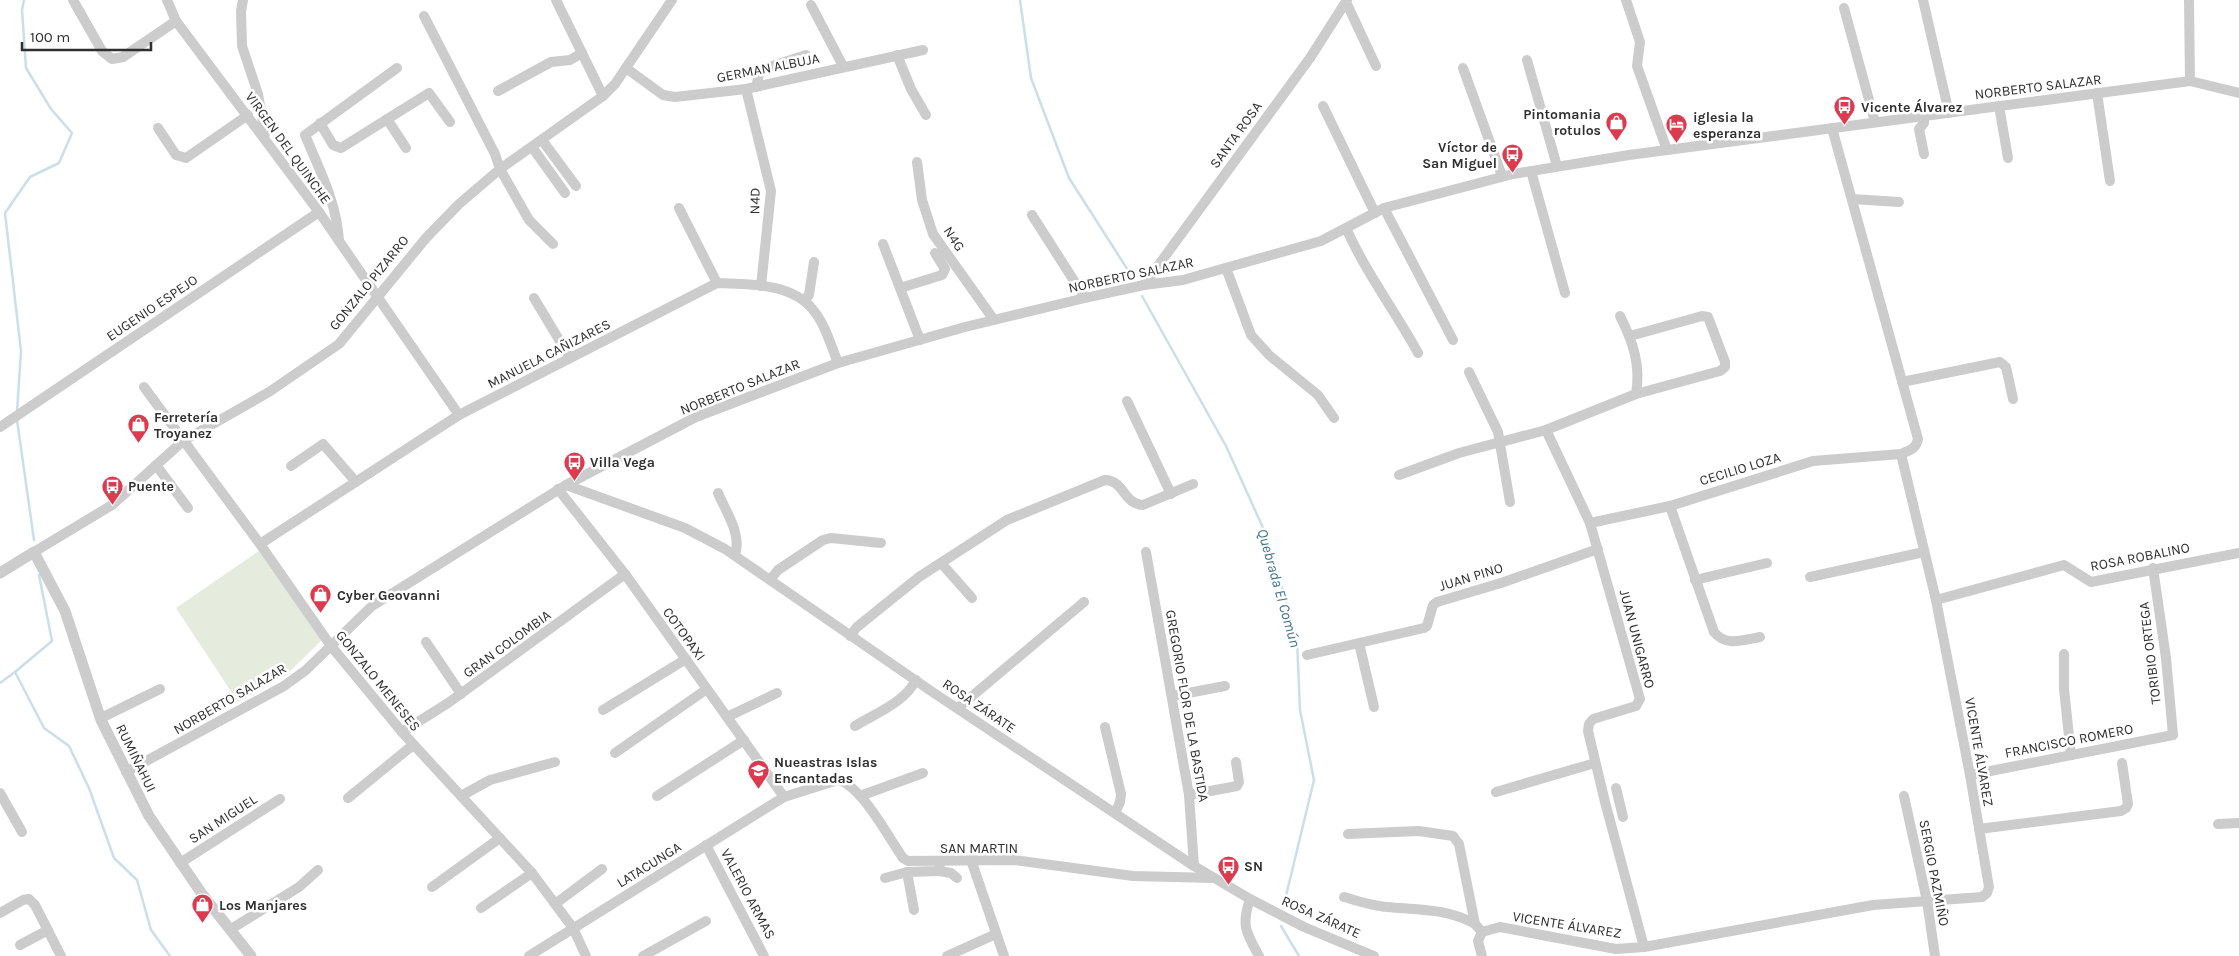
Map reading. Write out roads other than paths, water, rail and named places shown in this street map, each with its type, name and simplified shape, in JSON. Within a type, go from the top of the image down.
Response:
[{"type":"street","points":[[73,0],[102,51],[112,59],[123,57],[176,20]]},
{"type":"street","name":"VIRGEN DEL QUINCHE","points":[[167,0],[176,20],[319,212],[376,298],[459,415]]},
{"type":"street","points":[[243,0],[241,11],[242,46],[258,94],[265,138]]},
{"type":"street","points":[[556,0],[603,96]]},
{"type":"street","name":"GONZALO PIZARRO","points":[[0,573],[112,505],[183,441],[269,392],[339,344],[426,238],[458,204],[500,169],[603,96],[626,68],[672,0]]},
{"type":"street","points":[[1626,0],[1640,42],[1637,66],[1667,150]]},
{"type":"street","points":[[1923,0],[1949,112]]},
{"type":"street","points":[[2189,0],[2190,81]]},
{"type":"street","points":[[1347,1],[1376,66]]},
{"type":"street","name":"SANTA ROSA","points":[[1144,285],[1310,58],[1347,1]]},
{"type":"street","points":[[811,5],[843,66]]},
{"type":"street","points":[[1844,8],[1875,122]]},
{"type":"street","points":[[424,16],[495,154],[500,169],[529,220],[552,244]]},
{"type":"street","name":"GERMAN ALBUJA","points":[[626,68],[663,95],[675,97],[751,88],[843,66],[923,50]]},
{"type":"street","points":[[498,91],[551,62],[570,60],[582,53]]},
{"type":"street","points":[[747,72],[760,70],[806,55]]},
{"type":"street","points":[[897,55],[911,89],[926,115]]},
{"type":"street","points":[[1527,60],[1558,166]]},
{"type":"street","points":[[339,242],[336,218],[330,196],[305,135],[397,68]]},
{"type":"street","points":[[1464,68],[1502,176]]},
{"type":"street","points":[[751,88],[760,70]]},
{"type":"street","name":"NORBERTO SALAZAR","points":[[126,772],[284,686],[331,646],[372,606],[562,487],[696,417],[838,363],[994,320],[1144,285],[1183,280],[1226,268],[1321,241],[1380,210],[1502,176],[1667,150],[2190,81],[2239,93]]},
{"type":"street","name":"N4D","points":[[751,88],[772,190],[761,286]]},
{"type":"street","points":[[320,123],[333,145],[341,148],[429,93],[450,122]]},
{"type":"street","points":[[2097,93],[2110,181]]},
{"type":"street","points":[[1323,106],[1453,340]]},
{"type":"street","points":[[1999,106],[2008,158]]},
{"type":"street","points":[[158,128],[176,155],[186,158],[248,115]]},
{"type":"street","points":[[1924,115],[1924,123],[1919,129],[1924,154]]},
{"type":"street","points":[[387,119],[406,148]]},
{"type":"street","points":[[1832,128],[1918,438],[1914,449],[1901,454]]},
{"type":"street","points":[[542,140],[576,186]]},
{"type":"street","points":[[532,147],[565,193]]},
{"type":"street","name":"N4G","points":[[917,162],[922,200],[933,234],[994,320]]},
{"type":"street","points":[[1531,171],[1565,293]]},
{"type":"street","points":[[1852,200],[1899,202]]},
{"type":"street","points":[[679,208],[717,283],[761,286],[790,293],[804,300],[814,311],[824,329],[838,363]]},
{"type":"street","name":"EUGENIO ESPEJO","points":[[4,424],[319,212]]},
{"type":"street","points":[[1032,215],[1085,298]]},
{"type":"street","points":[[1346,228],[1370,276],[1395,311],[1418,353]]},
{"type":"street","points":[[883,244],[920,340]]},
{"type":"street","points":[[900,288],[942,275],[944,269],[935,254]]},
{"type":"street","points":[[804,300],[809,295],[814,262]]},
{"type":"street","points":[[1226,268],[1250,335],[1269,356],[1318,395],[1334,418]]},
{"type":"street","name":"MANUELA CAÑIZARES","points":[[260,544],[459,415],[717,283]]},
{"type":"street","points":[[534,298],[570,358]]},
{"type":"street","points":[[1620,316],[1630,336],[1639,372],[1636,394]]},
{"type":"street","points":[[1400,475],[1500,440],[1546,430],[1636,394],[1725,367],[1725,362],[1708,317],[1702,316],[1630,336]]},
{"type":"street","points":[[1902,382],[2000,362],[2006,367],[2013,399]]},
{"type":"street","points":[[1469,372],[1500,440],[1510,502]]},
{"type":"street","name":"GONZALO MENESES","points":[[144,387],[260,544],[331,646],[413,745],[532,873],[573,928],[586,956]]},
{"type":"street","points":[[1127,401],[1171,494]]},
{"type":"street","name":"JUAN UNIGARRO","points":[[1546,430],[1590,523],[1640,699],[1636,706],[1593,719],[1589,724],[1595,763],[1644,947]]},
{"type":"street","points":[[291,466],[323,444],[356,482]]},
{"type":"street","name":"CECILIO LOZA","points":[[1590,523],[1670,506],[1813,462],[1901,454]]},
{"type":"street","name":"VICENTE ÁLVAREZ","points":[[1480,937],[1489,929],[1500,928],[1616,949],[1644,947],[1825,913],[1927,900],[1982,897],[1987,894],[1988,887],[1970,775],[1936,600],[1901,454]]},
{"type":"street","points":[[156,466],[188,508]]},
{"type":"street","points":[[850,636],[857,627],[911,584],[1007,520],[1105,480],[1113,480],[1118,483],[1126,498],[1136,505],[1143,505],[1193,484]]},
{"type":"street","name":"ROSA ZÁRATE","points":[[562,487],[685,528],[734,556],[850,636],[1194,866],[1250,899],[1304,927],[1374,956]]},
{"type":"street","name":"COTOPAXI","points":[[562,487],[784,797]]},
{"type":"street","points":[[718,493],[737,536],[737,548],[734,556]]},
{"type":"street","points":[[1670,506],[1709,622],[1719,639],[1727,642],[1760,637]]},
{"type":"street","points":[[770,580],[778,570],[823,540],[831,538],[881,543]]},
{"type":"street","name":"JUAN PINO","points":[[1307,655],[1424,628],[1428,626],[1434,605],[1437,602],[1501,583],[1598,549]]},
{"type":"street","name":"RUMIÑAHUI","points":[[34,552],[74,630],[101,718],[148,816],[251,956]]},
{"type":"street","name":"GREGORIO FLOR DE LA BASTIDA","points":[[1146,552],[1189,795],[1194,866]]},
{"type":"street","points":[[1810,577],[1924,552]]},
{"type":"street","name":"ROSA ROBALINO","points":[[1936,600],[2064,565],[2091,582],[2154,568],[2239,553]]},
{"type":"street","points":[[1694,580],[1767,563]]},
{"type":"street","points":[[942,564],[972,598]]},
{"type":"street","name":"TORIBIO ORTEGA","points":[[2154,568],[2166,658],[2173,735]]},
{"type":"street","name":"GRAN COLOMBIA","points":[[402,732],[461,694],[625,574]]},
{"type":"street","points":[[958,708],[1084,602]]},
{"type":"street","points":[[426,642],[461,694]]},
{"type":"street","points":[[1359,643],[1374,707]]},
{"type":"street","points":[[2064,654],[2064,689],[2071,755]]},
{"type":"street","points":[[603,710],[686,659]]},
{"type":"street","points":[[855,726],[901,698],[911,690],[916,680]]},
{"type":"street","points":[[1172,696],[1225,686]]},
{"type":"street","points":[[101,718],[160,689]]},
{"type":"street","points":[[615,753],[707,689]]},
{"type":"street","points":[[727,717],[777,693]]},
{"type":"street","points":[[1105,726],[1121,794],[1115,813]]},
{"type":"street","name":"FRANCISCO ROMERO","points":[[1970,775],[2173,735]]},
{"type":"street","points":[[658,796],[744,740]]},
{"type":"street","points":[[348,798],[413,745]]},
{"type":"street","points":[[461,796],[490,780],[555,762]]},
{"type":"street","points":[[1189,795],[1237,786],[1239,782],[1236,762]]},
{"type":"street","points":[[1496,792],[1595,763]]},
{"type":"street","points":[[1979,829],[2121,811],[2128,804],[2122,763]]},
{"type":"street","points":[[860,796],[923,773]]},
{"type":"street","name":"SAN MARTIN","points":[[784,797],[838,780],[850,785],[860,796],[903,858],[913,862],[939,866],[971,860],[1014,860],[1133,876],[1215,878]]},
{"type":"street","points":[[0,792],[22,832]]},
{"type":"street","points":[[1605,802],[1617,794],[1623,817]]},
{"type":"street","name":"SERGIO PAZMIÑO","points":[[1904,796],[1927,900],[1935,956]]},
{"type":"street","name":"LATACUNGA","points":[[529,956],[784,797]]},
{"type":"street","name":"SAN MIGUEL","points":[[180,862],[280,799]]},
{"type":"street","points":[[2218,824],[2239,823]]},
{"type":"street","points":[[1348,834],[1419,831],[1453,836],[1460,844],[1475,924],[1480,937],[1482,956]]},
{"type":"street","points":[[432,887],[500,838]]},
{"type":"street","name":"VALERIO ARMAS","points":[[706,845],[764,956]]},
{"type":"street","points":[[971,860],[1004,956]]},
{"type":"street","points":[[885,878],[939,866],[957,878]]},
{"type":"street","points":[[555,904],[602,869]]},
{"type":"street","points":[[231,930],[299,887],[318,870]]},
{"type":"street","points":[[906,872],[914,910]]},
{"type":"street","points":[[481,908],[532,873]]},
{"type":"street","points":[[1344,897],[1386,907],[1433,910],[1461,916],[1475,924]]},
{"type":"street","points":[[0,913],[23,900],[29,899],[35,905],[62,956]]},
{"type":"street","points":[[1250,899],[1244,916],[1244,928],[1259,956]]},
{"type":"street","points":[[643,956],[706,921]]},
{"type":"street","points":[[20,946],[48,930]]},
{"type":"street","points":[[947,956],[996,934]]},
{"type":"waterway","points":[[17,412],[21,351],[5,213],[30,177],[59,163],[72,133],[51,109],[26,68],[22,10],[24,0]]},
{"type":"waterway","name":"Quebrada El Común","points":[[1020,0],[1031,78],[1069,178],[1133,278]]},
{"type":"waterway","name":"Quebrada El Común","points":[[1142,296],[1226,446],[1269,541],[1297,640],[1300,710],[1314,780],[1284,904]]},
{"type":"waterway","points":[[17,420],[34,540]]},
{"type":"waterway","points":[[39,575],[52,641],[15,672],[44,728],[69,746],[89,788],[114,858],[137,880],[151,930],[170,956]]},
{"type":"waterway","points":[[0,683],[15,672]]},
{"type":"waterway","name":"Quebrada El Común","points":[[1281,926],[1299,956]]},
{"type":"place","name":"Vicente Álvarez","points":[[1845,126]]},
{"type":"place","name":"Pintomania rotulos","points":[[1617,141]]},
{"type":"place","name":"iglesia la esperanza","points":[[1677,144]]},
{"type":"place","name":"Víctor de San Miguel","points":[[1513,174]]},
{"type":"place","name":"Ferretería Troyanez","points":[[138,444]]},
{"type":"place","name":"Villa Vega","points":[[574,481]]},
{"type":"place","name":"Puente","points":[[112,505]]},
{"type":"place","name":"Cyber Geovanni","points":[[321,614]]},
{"type":"place","name":"Nueastras Islas Encantadas","points":[[758,789]]},
{"type":"place","name":"SN","points":[[1228,885]]},
{"type":"place","name":"Los Manjares","points":[[203,924]]}]
